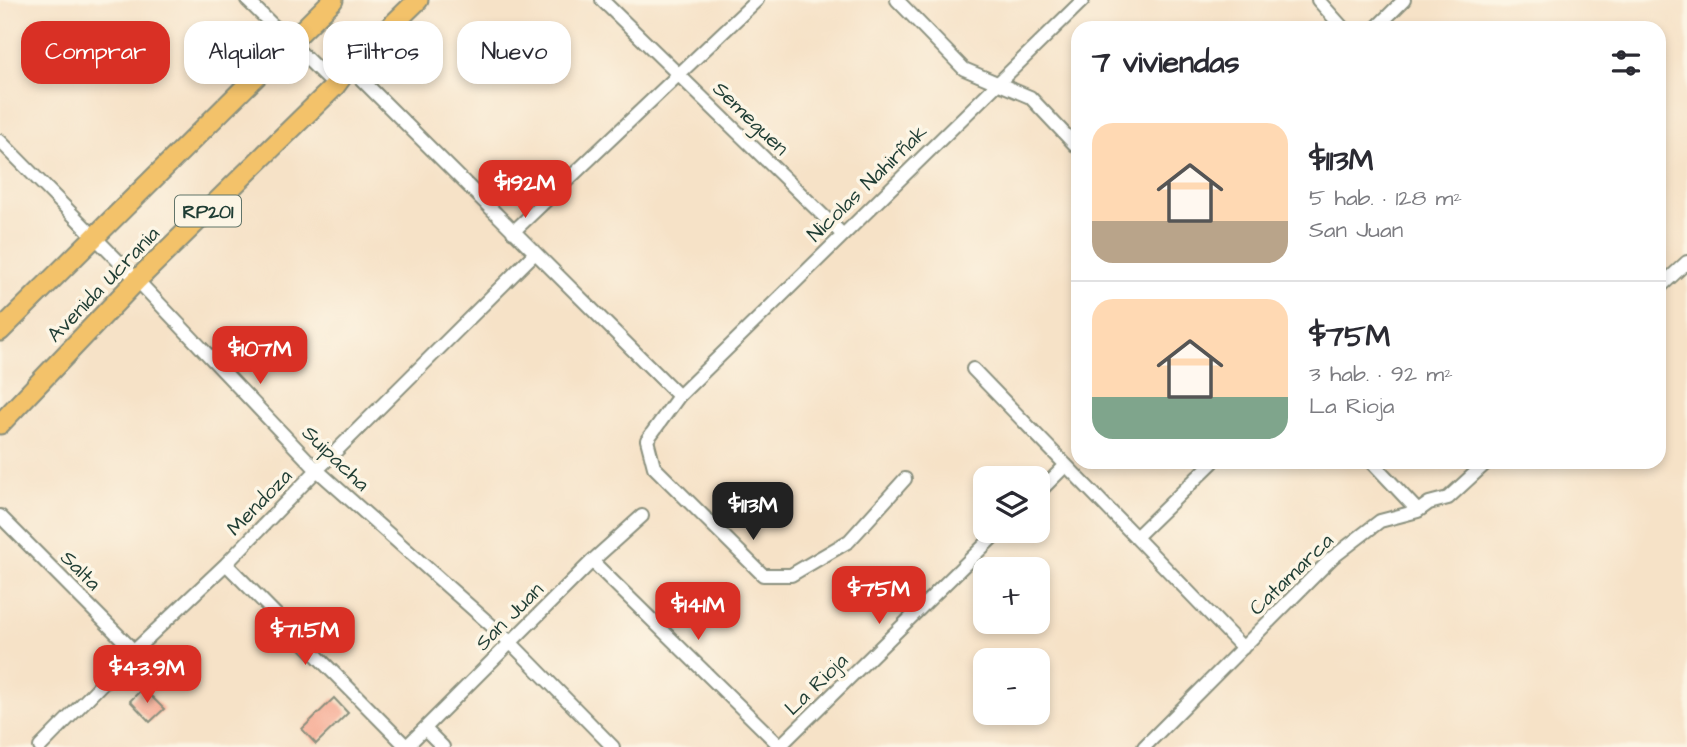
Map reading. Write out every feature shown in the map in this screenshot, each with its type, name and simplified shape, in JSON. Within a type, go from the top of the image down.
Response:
[{"type":"main road","name":"Avenida Ucrania","points":[[309,23],[333,0]]},
{"type":"main road","name":"Avenida Ucrania","points":[[396,21],[418,0]]},
{"type":"main road","name":"Avenida Ucrania","points":[[0,331],[248,84]]},
{"type":"main road","name":"Avenida Ucrania","points":[[0,424],[137,280],[335,86]]},
{"type":"street","points":[[247,0],[268,21]]},
{"type":"street","name":"Semeguen","points":[[602,0],[842,234]]},
{"type":"street","points":[[513,232],[757,0]]},
{"type":"street","points":[[897,0],[964,69],[1031,97],[1071,140]]},
{"type":"street","name":"Nicolas Nahirñak","points":[[905,480],[849,541],[791,575],[763,575],[654,467],[647,440],[679,396],[1083,0]]},
{"type":"street","points":[[1318,0],[1337,21]]},
{"type":"street","points":[[1383,21],[1404,0]]},
{"type":"street","points":[[309,61],[335,86]]},
{"type":"street","points":[[366,84],[679,396]]},
{"type":"street","name":"Suipacha","points":[[0,141],[137,280],[317,470],[510,642],[613,747]]},
{"type":"street","name":"Mendoza","points":[[43,746],[134,651],[226,564],[535,253]]},
{"type":"street","points":[[1666,282],[1687,262]]},
{"type":"street","points":[[973,369],[1242,648]]},
{"type":"street","points":[[1050,482],[1066,465]]},
{"type":"street","points":[[1136,537],[1206,469]]},
{"type":"street","points":[[1379,469],[1418,511]]},
{"type":"street","name":"Catamarca","points":[[1144,747],[1332,558],[1380,521],[1418,511],[1429,503],[1448,498],[1479,469]]},
{"type":"street","name":"Salta","points":[[0,516],[134,651]]},
{"type":"street","name":"San Juan","points":[[407,747],[592,561],[642,516]]},
{"type":"street","name":"La Rioja","points":[[780,747],[987,543]]},
{"type":"street","points":[[592,561],[780,747]]},
{"type":"street","points":[[226,564],[407,747]]},
{"type":"street","points":[[425,729],[443,747]]},
{"type":"building","points":[[143,688],[164,709],[150,722],[130,701]]},
{"type":"building","points":[[334,698],[348,713],[316,744],[302,729]]}]
